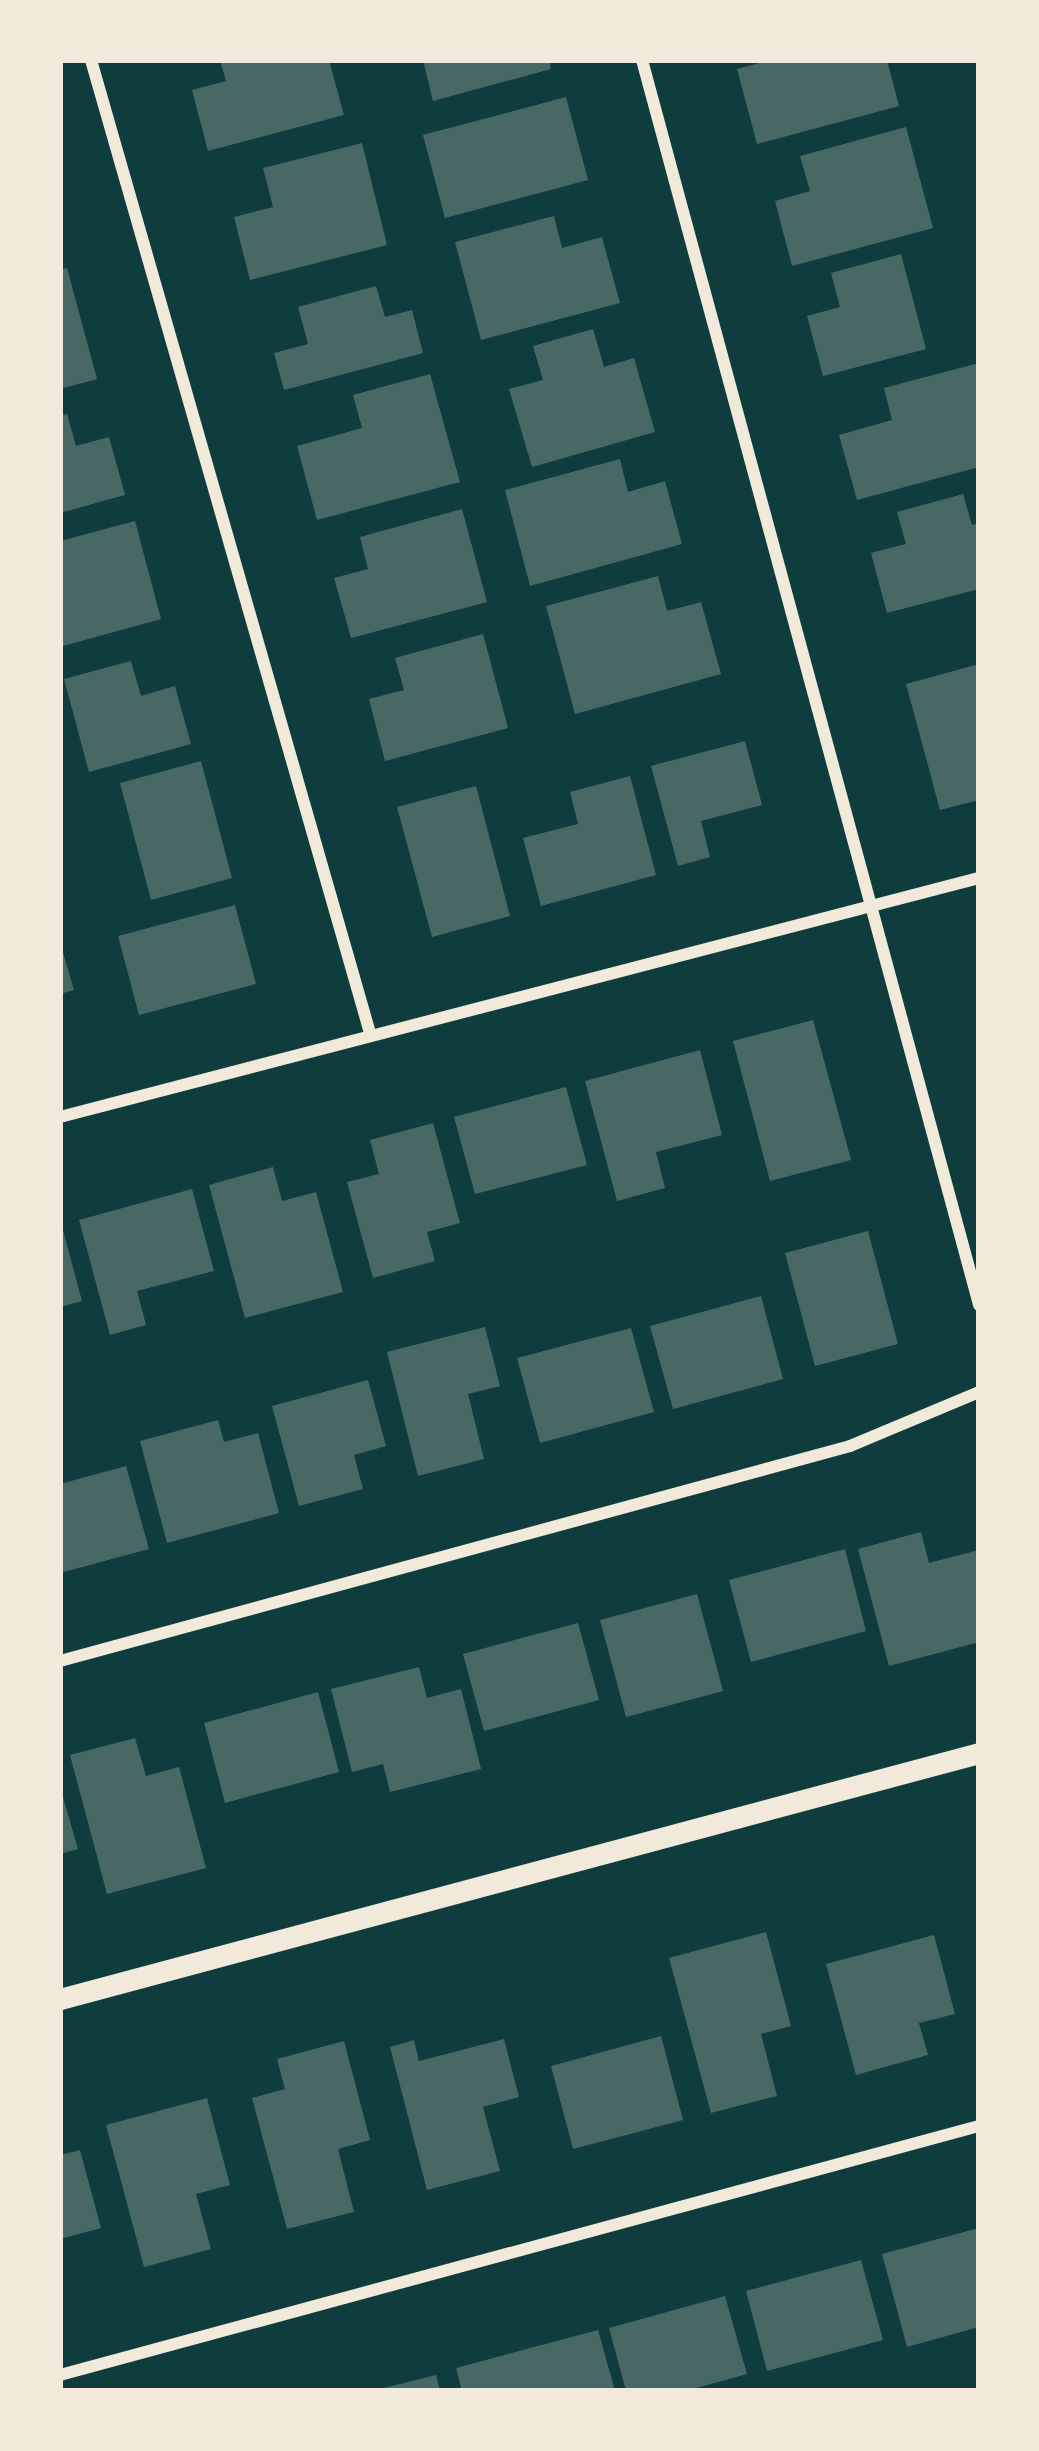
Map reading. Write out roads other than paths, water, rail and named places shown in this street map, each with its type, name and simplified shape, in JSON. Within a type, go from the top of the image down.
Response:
[{"type":"street","points":[[91,60],[370,1033]]},
{"type":"street","points":[[642,60],[979,1305]]},
{"type":"street","points":[[60,1117],[979,878]]},
{"type":"street","points":[[60,1661],[850,1446],[979,1392]]},
{"type":"street","points":[[60,1999],[979,1753]]},
{"type":"street","points":[[60,2375],[979,2126]]}]
